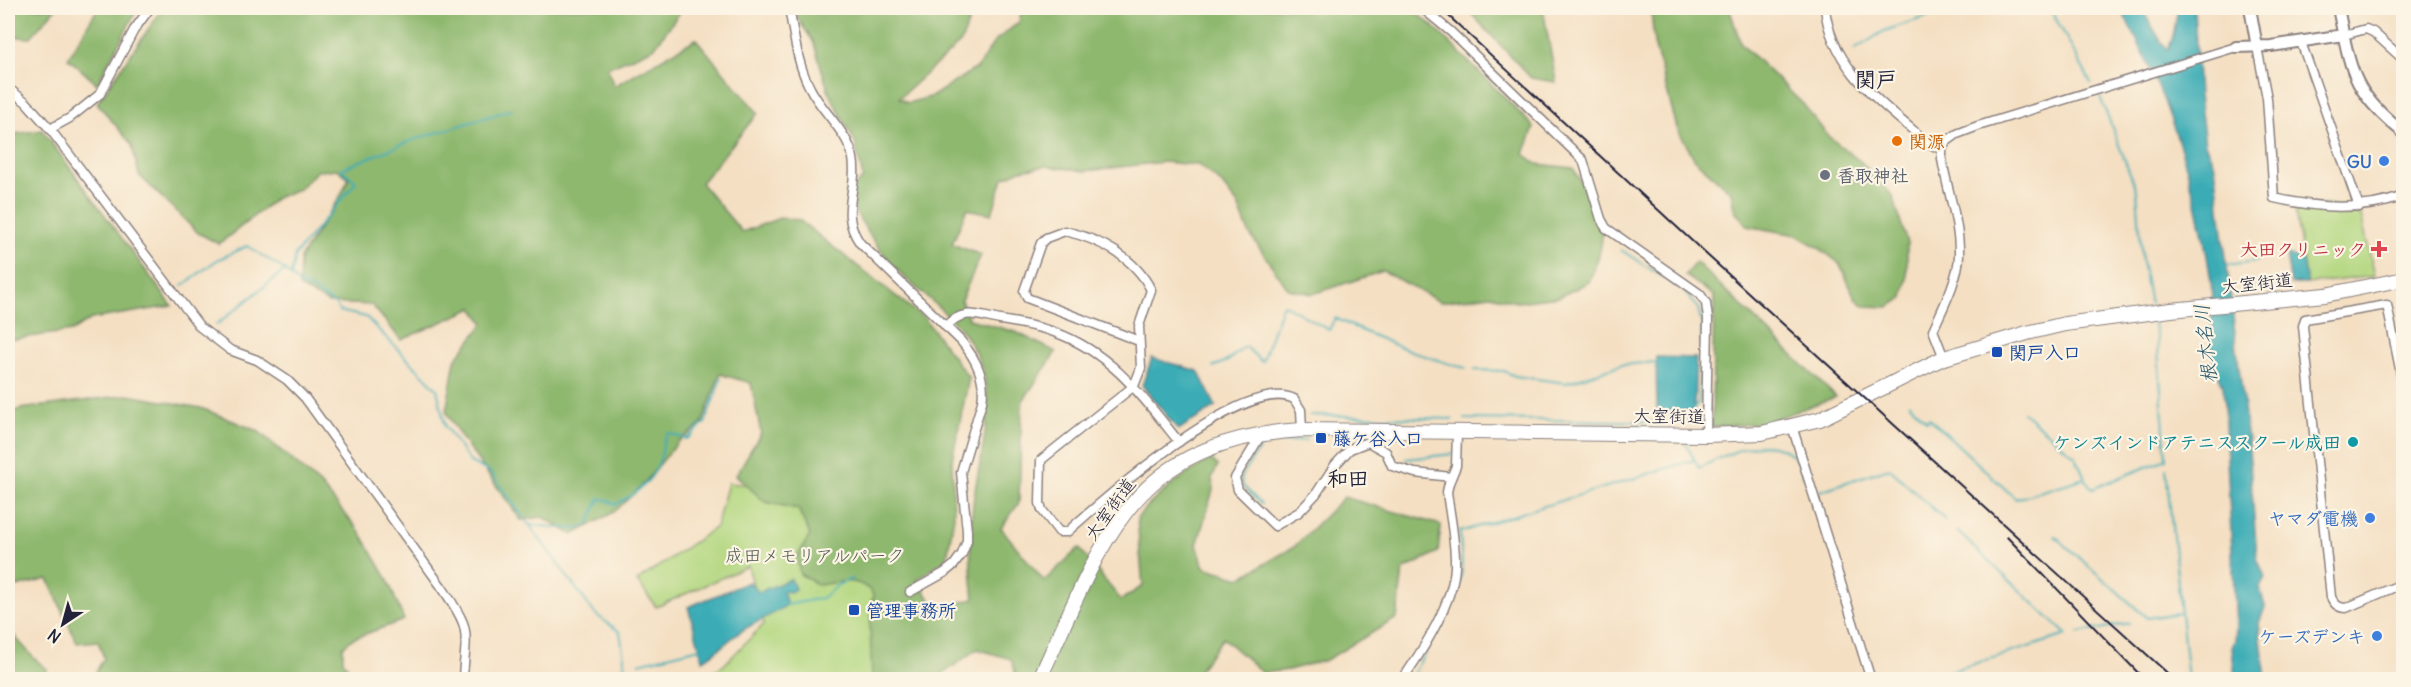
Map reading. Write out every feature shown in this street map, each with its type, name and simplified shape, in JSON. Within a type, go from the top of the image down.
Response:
[{"type":"main road","name":"大室街道","points":[[1039,680],[1106,540],[1143,491],[1170,468],[1208,448],[1229,441],[1262,434],[1302,430],[1706,435],[1762,433],[1820,419],[1944,358],[2027,333],[2095,319],[2325,294],[2403,279]]},
{"type":"street","points":[[50,129],[70,118],[100,94],[134,30],[150,8]]},
{"type":"street","points":[[789,8],[799,58],[808,86],[848,142],[853,158],[854,170],[849,206],[852,232],[860,243],[971,353],[978,366],[984,391],[961,472],[967,541],[954,565],[910,592]]},
{"type":"street","points":[[1422,8],[1451,32],[1583,160],[1601,219],[1606,228],[1700,294],[1706,303],[1708,319],[1706,435]]},
{"type":"street","points":[[1826,8],[1828,28],[1839,53],[1862,85],[1879,103],[1931,145],[1942,149]]},
{"type":"street","points":[[2250,8],[2267,98],[2274,198],[2312,205],[2359,207],[2387,202],[2403,196]]},
{"type":"street","points":[[2338,8],[2353,73],[2362,93],[2384,118],[2403,133]]},
{"type":"street","points":[[1944,358],[1933,330],[1955,276],[1959,257],[1957,226],[1944,171],[1942,149],[1946,142],[1957,134],[2236,47],[2301,42],[2366,29],[2373,32],[2403,60]]},
{"type":"street","points":[[2301,42],[2359,207]]},
{"type":"street","points":[[8,88],[26,102],[50,129],[200,327],[230,350],[256,360],[286,380],[305,398],[441,586],[458,613],[464,625],[463,680]]},
{"type":"street","points":[[1139,341],[1027,298],[1024,291],[1041,243],[1046,238],[1059,231],[1069,231],[1114,249],[1127,260],[1151,290],[1139,326],[1141,368],[1134,386],[1041,460],[1040,503],[1042,510],[1059,532],[1067,532],[1146,464],[1249,401],[1281,395],[1294,399],[1301,410],[1302,430]]},
{"type":"street","points":[[2403,386],[2386,304],[2305,319],[2303,326],[2331,597],[2334,604],[2340,608],[2346,608],[2403,583]]},
{"type":"street","points":[[946,327],[955,318],[968,314],[1041,328],[1089,348],[1107,360],[1134,386],[1179,442]]},
{"type":"street","points":[[1792,426],[1871,680]]},
{"type":"street","points":[[1402,680],[1435,626],[1450,595],[1455,567],[1448,492],[1456,466],[1457,432]]},
{"type":"street","points":[[1262,434],[1235,478],[1238,490],[1275,526],[1299,512],[1316,494],[1335,465],[1350,449],[1368,442],[1386,452],[1392,466],[1415,473],[1451,477]]},
{"type":"green space","points":[[8,8],[56,8],[30,38],[8,36]]},
{"type":"green space","points":[[98,8],[138,8],[97,84],[68,58]]},
{"type":"green space","points":[[163,8],[683,8],[654,48],[607,68],[614,86],[696,39],[758,113],[701,183],[742,232],[780,218],[799,220],[925,319],[969,378],[952,460],[954,516],[947,558],[917,580],[936,608],[974,599],[971,528],[987,411],[987,392],[983,374],[977,356],[962,332],[885,256],[846,196],[863,178],[855,142],[829,93],[813,41],[798,19],[796,8],[974,8],[961,42],[899,98],[908,103],[933,96],[978,67],[994,42],[1019,22],[1022,8],[1409,8],[1432,25],[1534,127],[1524,154],[1537,164],[1573,168],[1599,215],[1602,232],[1601,245],[1589,282],[1559,297],[1516,302],[1491,295],[1440,302],[1383,271],[1313,294],[1288,289],[1249,233],[1238,205],[1220,182],[1198,165],[1163,162],[1085,171],[1046,166],[1021,170],[1003,178],[992,214],[967,209],[952,244],[981,255],[961,300],[969,319],[1016,332],[1056,352],[1022,402],[1019,503],[1001,528],[1044,581],[1079,548],[1121,600],[1143,586],[1137,518],[1171,485],[1211,459],[1218,466],[1212,477],[1213,490],[1197,545],[1204,567],[1240,578],[1294,547],[1344,497],[1441,525],[1438,552],[1403,570],[1397,618],[1326,660],[1288,670],[1263,673],[1223,638],[1192,679],[1081,680],[1081,675],[1064,679],[1017,679],[1011,659],[977,649],[936,679],[872,679],[870,627],[873,594],[855,582],[818,585],[800,574],[797,557],[810,535],[798,509],[765,502],[736,475],[761,433],[751,383],[720,374],[702,424],[678,442],[642,486],[614,512],[573,535],[543,517],[521,520],[461,437],[446,412],[455,360],[484,323],[473,308],[401,340],[372,305],[329,303],[299,287],[300,258],[341,195],[349,178],[337,169],[317,171],[299,189],[278,197],[219,244],[198,233],[139,175],[132,145],[97,103]]},
{"type":"green space","points":[[1466,8],[1543,8],[1556,82],[1531,78]]},
{"type":"green space","points":[[1651,8],[1729,8],[1741,44],[1803,104],[1828,136],[1861,162],[1893,196],[1907,243],[1907,279],[1903,298],[1889,307],[1864,306],[1855,298],[1840,264],[1822,250],[1797,235],[1747,226],[1734,209],[1731,192],[1695,160],[1677,128],[1654,43]]},
{"type":"green space","points":[[42,130],[172,306],[91,319],[72,331],[8,340],[8,135]]},
{"type":"green space","points":[[2300,204],[2359,207],[2375,276],[2307,284],[2295,211]]},
{"type":"green space","points":[[1696,262],[1836,397],[1764,423],[1712,427],[1714,296],[1685,275]]},
{"type":"green space","points":[[128,395],[201,408],[258,431],[320,484],[360,532],[387,578],[404,620],[352,639],[343,647],[343,661],[359,679],[92,679],[104,658],[98,641],[77,643],[48,579],[8,589],[8,415],[20,409]]},
{"type":"green space","name":"成田メモリアルパーク","points":[[867,474],[879,680],[696,679],[723,666],[764,624],[748,566],[656,607],[637,581],[716,527],[728,483],[795,488]]},
{"type":"green space","points":[[8,629],[47,669],[45,679],[8,679]]},
{"type":"water","points":[[2120,8],[2141,8],[2168,49],[2173,37],[2178,8],[2194,8],[2199,96],[2205,144],[2215,166],[2249,450],[2257,558],[2265,577],[2260,588],[2265,607],[2259,623],[2266,679],[2235,679],[2232,647],[2236,626],[2223,385],[2213,359],[2211,281],[2205,245],[2188,175],[2166,106]]},
{"type":"water","points":[[2286,255],[2303,259],[2307,284],[2291,284]]},
{"type":"water","points":[[1656,357],[1696,358],[1694,411],[1657,412]]},
{"type":"water","points":[[1152,358],[1198,371],[1216,407],[1178,430],[1142,385]]},
{"type":"water","points":[[791,579],[795,589],[791,592],[783,591],[787,605],[744,629],[703,660],[688,607],[749,582],[759,592]]},
{"type":"waterway","points":[[1854,50],[1884,31],[1953,8]]},
{"type":"waterway","points":[[2050,8],[2091,83]]},
{"type":"waterway","points":[[2100,97],[2137,191],[2142,261],[2150,304]]},
{"type":"waterway","points":[[291,276],[295,255],[356,182],[341,169],[413,140],[513,109]]},
{"type":"waterway","points":[[182,286],[217,260],[247,246],[285,270],[298,283],[336,305],[339,311],[366,317],[437,389],[445,426],[470,462],[490,472],[595,614],[620,632],[625,666],[603,680]]},
{"type":"waterway","points":[[1465,419],[1687,422],[1699,401],[1702,326],[1698,308],[1683,290],[1621,250]]},
{"type":"waterway","points":[[2227,265],[2257,261]]},
{"type":"waterway","points":[[216,325],[284,271]]},
{"type":"waterway","points":[[1213,367],[1229,360],[1245,346],[1262,362],[1283,304],[1329,330],[1335,318],[1399,346],[1466,368]]},
{"type":"waterway","points":[[1909,403],[1927,421],[1929,418],[2016,499],[2085,478],[2092,489],[2166,459],[2157,337],[2153,320]]},
{"type":"waterway","points":[[1474,370],[1504,371],[1515,376],[1566,383],[1620,365],[1657,362]]},
{"type":"waterway","points":[[530,525],[575,529],[588,525],[600,498],[616,504],[638,491],[650,479],[658,465],[664,438],[668,433],[687,439],[705,423],[721,378]]},
{"type":"waterway","points":[[2023,412],[2076,457],[2085,478]]},
{"type":"waterway","points":[[1310,415],[1452,419]]},
{"type":"waterway","points":[[1261,504],[1242,485],[1241,477],[1262,444],[1306,440]]},
{"type":"waterway","points":[[1686,444],[1699,468],[1748,447],[1773,446],[1785,450],[1796,459],[1804,477]]},
{"type":"waterway","points":[[1406,459],[1453,454]]},
{"type":"waterway","points":[[1410,680],[1456,596],[1462,571],[1460,532],[1694,460]]},
{"type":"waterway","points":[[1820,491],[1889,468],[1946,521]]},
{"type":"waterway","points":[[2166,469],[2188,680]]},
{"type":"waterway","points":[[1957,531],[2067,635]]},
{"type":"waterway","points":[[2055,536],[2147,618],[2179,613]]},
{"type":"waterway","points":[[787,605],[822,598],[839,584],[852,579]]},
{"type":"waterway","points":[[2079,633],[2130,623]]},
{"type":"waterway","points":[[1922,680],[2067,635]]},
{"type":"waterway","points":[[639,663],[700,648]]},
{"type":"railway","points":[[1440,8],[1706,254],[2175,680]]},
{"type":"railway","points":[[2007,537],[2145,680]]},
{"type":"place","name":"関源","points":[[1897,141]]},
{"type":"place","name":"GU","points":[[2384,161]]},
{"type":"place","name":"香取神社","points":[[1825,175]]},
{"type":"place","name":"大田クリニック","points":[[2379,249]]},
{"type":"place","name":"関戸入口","points":[[1997,352]]},
{"type":"place","name":"藤ケ谷入口","points":[[1321,438]]},
{"type":"place","name":"ケンズインドアテニススクール成田","points":[[2353,442]]},
{"type":"place","name":"ヤマダ電機","points":[[2370,518]]},
{"type":"place","name":"管理事務所","points":[[854,610]]},
{"type":"place","name":"ケーズデンキ","points":[[2377,636]]},
{"type":"district","name":"関戸","points":[[1876,79]]},
{"type":"district","name":"和田","points":[[1348,478]]},
{"type":"water label","name":"根木名川","points":[[2205,344]]}]
